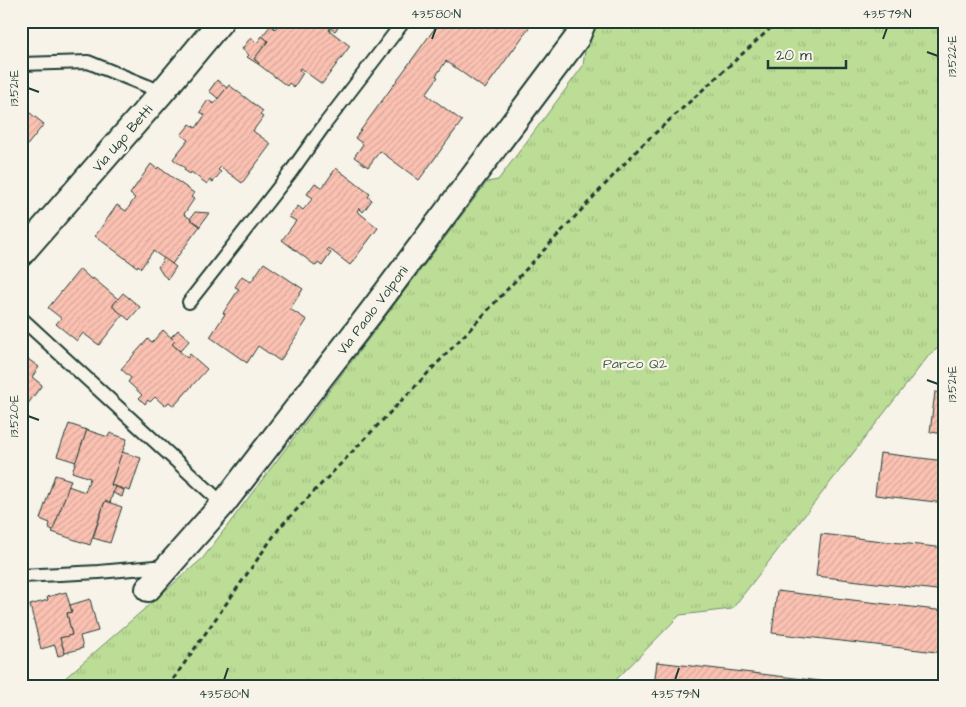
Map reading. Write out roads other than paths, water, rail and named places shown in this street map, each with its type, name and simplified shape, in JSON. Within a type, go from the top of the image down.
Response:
[{"type":"street","name":"Via Ugo Betti","points":[[21,254],[221,21]]},
{"type":"street","name":"Via Paolo Volponi","points":[[148,589],[223,504],[390,288],[577,38],[584,21]]},
{"type":"lane","points":[[189,302],[290,173],[404,21]]},
{"type":"lane","points":[[21,64],[88,62],[162,92]]},
{"type":"lane","points":[[21,318],[223,504]]},
{"type":"lane","points":[[21,576],[169,566]]},
{"type":"park label","name":"Parco Q2","points":[[635,363]]}]
